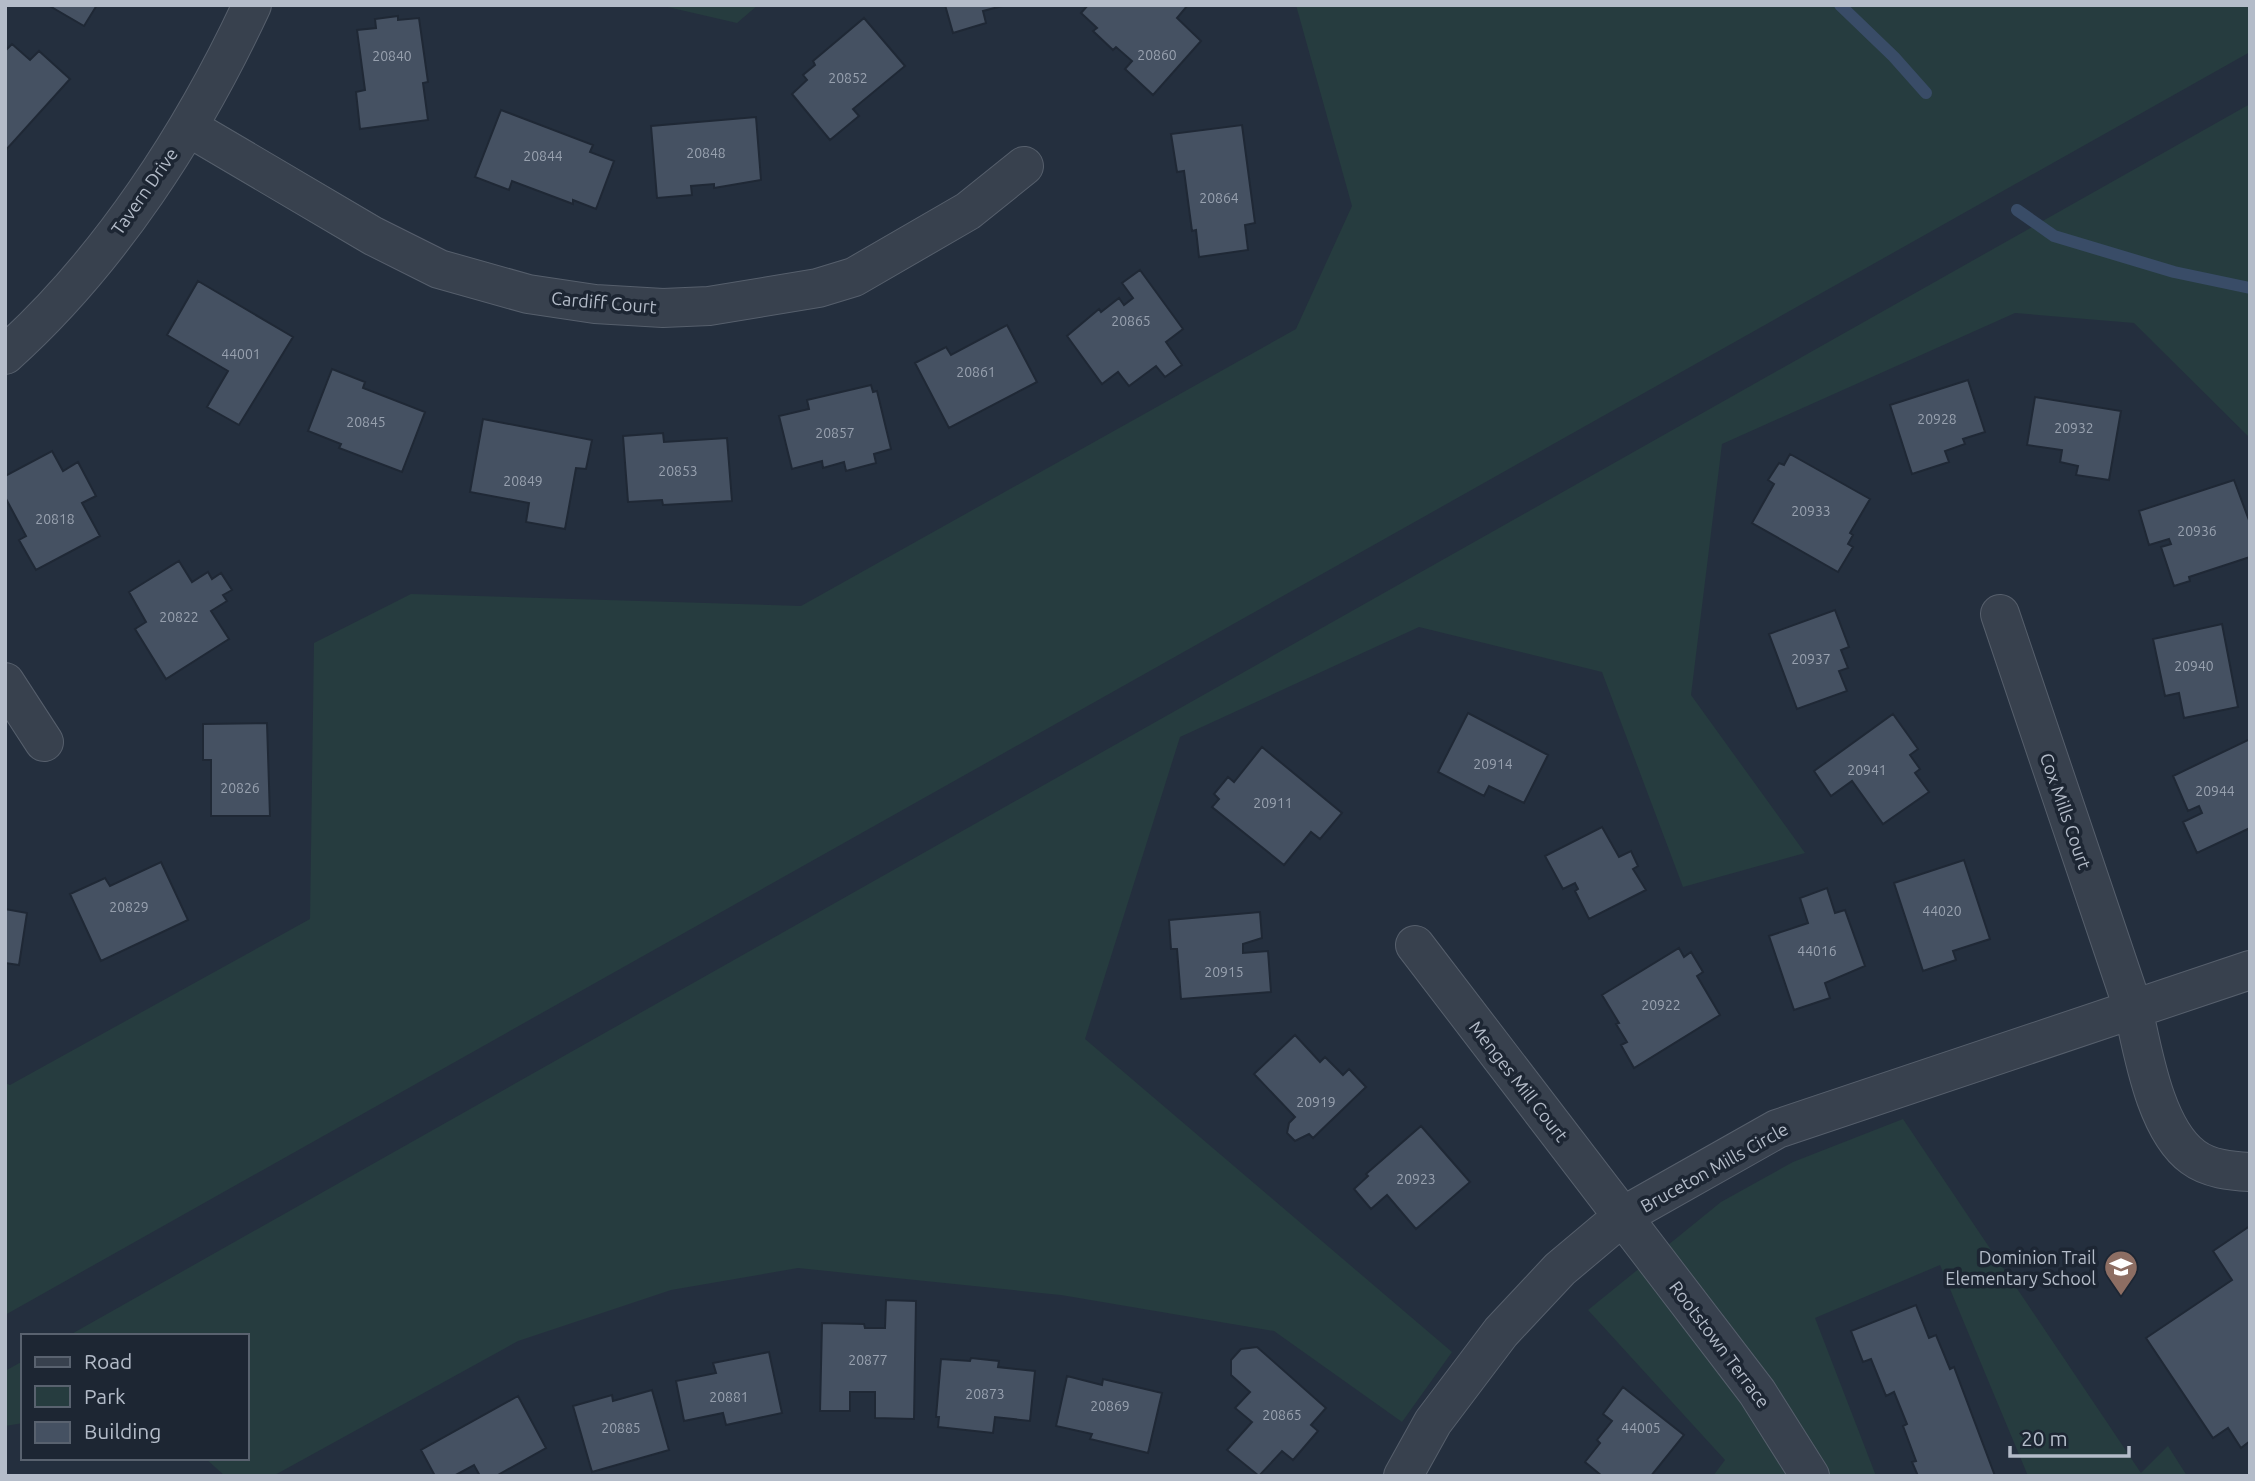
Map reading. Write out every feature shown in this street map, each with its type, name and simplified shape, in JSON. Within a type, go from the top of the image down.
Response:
[{"type":"street","name":"Tavern Drive","points":[[5,355],[30,333],[102,249],[188,127],[252,5]]},
{"type":"street","name":"Cardiff Court","points":[[188,127],[373,236],[439,269],[528,294],[595,304],[663,308],[709,306],[790,293],[854,277],[968,211],[1024,166]]},
{"type":"street","name":"Cox Mills Court","points":[[2000,614],[2133,1008],[2146,1065],[2169,1130],[2193,1158],[2223,1171],[2250,1172]]},
{"type":"street","points":[[5,682],[44,742]]},
{"type":"street","name":"Menges Mill Court","points":[[1415,945],[1623,1216]]},
{"type":"street","name":"Bruceton Mills Circle","points":[[1403,1476],[1433,1422],[1501,1332],[1560,1269],[1623,1216],[1777,1129],[2250,970]]},
{"type":"street","name":"Rootstown Terrace","points":[[1623,1216],[1767,1405],[1810,1476]]},
{"type":"green space","points":[[659,5],[758,5],[737,23]]},
{"type":"green space","points":[[1296,5],[2250,5],[2250,52],[5,1315],[5,1083],[10,1085],[310,919],[314,643],[411,594],[801,606],[1296,329],[1352,206]]},
{"type":"green space","points":[[2250,104],[2250,438],[2134,323],[2015,313],[1722,444],[1691,695],[1805,853],[1683,887],[1602,672],[1419,627],[1180,737],[1085,1039],[1452,1352],[1402,1422],[1274,1331],[1061,1295],[798,1268],[671,1290],[518,1341],[273,1476],[225,1476],[207,1460],[248,1460],[248,1334],[72,1334]]},
{"type":"green space","points":[[1903,1119],[2141,1473],[2168,1446],[2187,1476],[2028,1476],[1940,1265],[1815,1318],[1876,1476],[1713,1476],[1725,1460],[1588,1310],[1721,1202],[1793,1162]]},
{"type":"green space","points":[[21,1362],[21,1423],[5,1426],[5,1371]]},
{"type":"building","points":[[48,5],[97,5],[84,26]]},
{"type":"building","points":[[945,5],[1006,5],[983,11],[986,23],[953,33]]},
{"type":"building","points":[[1088,5],[1188,5],[1177,18],[1201,41],[1153,95],[1125,69],[1132,61],[1116,47],[1113,50],[1093,31],[1097,28],[1081,13]]},
{"type":"building","points":[[398,16],[398,20],[419,18],[428,82],[423,83],[428,120],[360,129],[356,92],[365,90],[357,30],[376,28],[375,19]]},
{"type":"building","points":[[864,18],[905,66],[853,109],[859,116],[830,140],[792,94],[807,80],[803,75],[815,65],[813,61]]},
{"type":"building","points":[[12,44],[30,60],[39,51],[70,79],[5,151],[5,51]]},
{"type":"building","points":[[501,110],[593,145],[590,152],[614,161],[596,209],[573,200],[573,204],[512,181],[509,190],[475,177]]},
{"type":"building","points":[[756,117],[761,180],[714,188],[714,184],[691,186],[692,195],[657,198],[651,126]]},
{"type":"building","points":[[1242,125],[1255,223],[1245,225],[1248,250],[1199,257],[1196,230],[1192,231],[1184,171],[1177,172],[1171,134]]},
{"type":"building","points":[[1140,270],[1183,329],[1166,342],[1182,365],[1165,377],[1156,366],[1129,386],[1118,372],[1102,384],[1067,336],[1099,309],[1101,312],[1119,298],[1124,305],[1133,298],[1122,283]]},
{"type":"building","points":[[198,281],[293,337],[239,425],[207,407],[228,371],[167,335]]},
{"type":"building","points":[[1007,325],[1037,382],[949,428],[915,363],[946,347],[951,355]]},
{"type":"building","points":[[332,369],[365,382],[363,388],[425,412],[402,472],[339,448],[341,444],[308,431]]},
{"type":"building","points":[[1968,380],[1985,432],[1963,439],[1965,444],[1945,451],[1949,462],[1912,474],[1890,405]]},
{"type":"building","points":[[871,385],[873,392],[877,391],[891,449],[874,454],[876,463],[846,471],[844,462],[823,468],[822,461],[792,469],[779,416],[809,409],[807,400]]},
{"type":"building","points":[[2035,397],[2121,411],[2109,480],[2076,475],[2078,466],[2060,462],[2062,450],[2027,445]]},
{"type":"building","points":[[483,419],[592,440],[586,469],[576,468],[565,529],[526,522],[529,503],[470,492]]},
{"type":"building","points":[[663,433],[664,442],[727,438],[732,501],[663,505],[662,500],[628,502],[623,436]]},
{"type":"building","points":[[52,451],[63,471],[78,462],[96,496],[82,503],[100,536],[36,570],[19,540],[26,536],[5,497],[5,476]]},
{"type":"building","points":[[1790,454],[1870,499],[1850,533],[1853,535],[1848,544],[1853,547],[1838,572],[1752,523],[1774,484],[1768,480],[1779,463],[1784,465]]},
{"type":"building","points":[[2234,480],[2250,523],[2250,557],[2189,577],[2190,581],[2174,586],[2161,547],[2171,544],[2169,539],[2149,545],[2139,511]]},
{"type":"building","points":[[179,561],[192,582],[208,572],[212,579],[221,573],[232,590],[223,595],[227,601],[211,611],[229,639],[166,679],[135,629],[146,622],[129,592]]},
{"type":"building","points":[[1835,610],[1849,647],[1841,650],[1848,668],[1839,671],[1847,691],[1797,709],[1769,634]]},
{"type":"building","points":[[2222,624],[2238,707],[2184,718],[2179,693],[2165,696],[2153,639]]},
{"type":"building","points":[[1468,713],[1548,755],[1524,803],[1489,786],[1484,796],[1438,772]]},
{"type":"building","points":[[1893,714],[1918,749],[1910,755],[1920,769],[1915,773],[1929,792],[1883,824],[1852,781],[1831,796],[1814,771]]},
{"type":"building","points":[[267,723],[270,816],[211,816],[211,760],[203,760],[203,724]]},
{"type":"building","points":[[2250,739],[2250,828],[2197,853],[2183,822],[2202,813],[2199,806],[2188,811],[2173,776]]},
{"type":"building","points":[[1262,747],[1342,813],[1320,839],[1311,832],[1284,865],[1212,807],[1219,799],[1214,794],[1228,777],[1234,782]]},
{"type":"building","points":[[1602,827],[1619,857],[1631,851],[1638,866],[1633,869],[1646,890],[1589,919],[1575,891],[1578,889],[1575,883],[1563,889],[1545,856]]},
{"type":"building","points":[[1964,860],[1990,939],[1953,951],[1956,960],[1923,971],[1894,883]]},
{"type":"building","points":[[161,862],[188,920],[101,961],[70,894],[105,878],[110,886]]},
{"type":"building","points":[[1827,888],[1835,913],[1845,910],[1865,966],[1825,983],[1830,998],[1794,1010],[1769,936],[1808,923],[1800,898]]},
{"type":"building","points":[[5,909],[27,913],[19,965],[5,963]]},
{"type":"building","points":[[1260,912],[1262,938],[1243,944],[1243,953],[1268,951],[1271,992],[1181,999],[1177,949],[1171,949],[1169,920]]},
{"type":"building","points":[[1679,948],[1684,957],[1691,952],[1703,972],[1697,976],[1720,1015],[1634,1068],[1621,1045],[1627,1042],[1616,1024],[1619,1023],[1602,995]]},
{"type":"building","points":[[1295,1035],[1320,1062],[1325,1057],[1343,1075],[1349,1069],[1366,1087],[1313,1138],[1309,1134],[1295,1141],[1287,1133],[1289,1123],[1295,1117],[1254,1074]]},
{"type":"building","points":[[1421,1126],[1470,1182],[1416,1229],[1387,1195],[1371,1209],[1354,1189],[1368,1176],[1366,1174]]},
{"type":"building","points":[[2250,1226],[2250,1441],[2241,1448],[2228,1428],[2213,1438],[2146,1338],[2232,1280],[2213,1251]]},
{"type":"building","points":[[886,1300],[916,1301],[914,1419],[875,1418],[875,1392],[850,1392],[850,1411],[820,1411],[822,1323],[864,1324],[865,1328],[885,1328]]},
{"type":"building","points":[[1916,1305],[1929,1338],[1936,1335],[1950,1369],[1954,1367],[1995,1476],[1918,1476],[1912,1462],[1916,1461],[1903,1426],[1907,1424],[1894,1392],[1886,1396],[1871,1359],[1863,1362],[1851,1331]]},
{"type":"building","points":[[1257,1347],[1326,1408],[1311,1425],[1318,1431],[1293,1460],[1282,1451],[1259,1476],[1227,1450],[1252,1422],[1235,1408],[1250,1392],[1231,1375],[1231,1360],[1241,1349]]},
{"type":"building","points":[[769,1352],[782,1413],[726,1425],[723,1413],[684,1421],[676,1381],[716,1373],[713,1363]]},
{"type":"building","points":[[971,1358],[999,1361],[998,1367],[1035,1371],[1030,1421],[995,1417],[993,1433],[938,1427],[939,1417],[936,1417],[941,1359],[970,1361]]},
{"type":"building","points":[[1067,1376],[1102,1385],[1103,1379],[1162,1393],[1148,1453],[1090,1439],[1092,1434],[1056,1426]]},
{"type":"building","points":[[1623,1387],[1684,1435],[1651,1476],[1602,1476],[1585,1462],[1612,1421],[1603,1414]]},
{"type":"building","points":[[652,1390],[669,1450],[592,1472],[573,1406],[612,1395],[613,1401]]},
{"type":"building","points":[[518,1396],[546,1448],[496,1476],[480,1476],[474,1465],[454,1476],[435,1476],[421,1450]]},
{"type":"waterway","points":[[1840,5],[1894,57],[1926,93]]},
{"type":"waterway","points":[[2017,210],[2054,236],[2174,272],[2250,288]]},
{"type":"place","name":"Dominion Trail Elementary School","points":[[2121,1297]]}]
